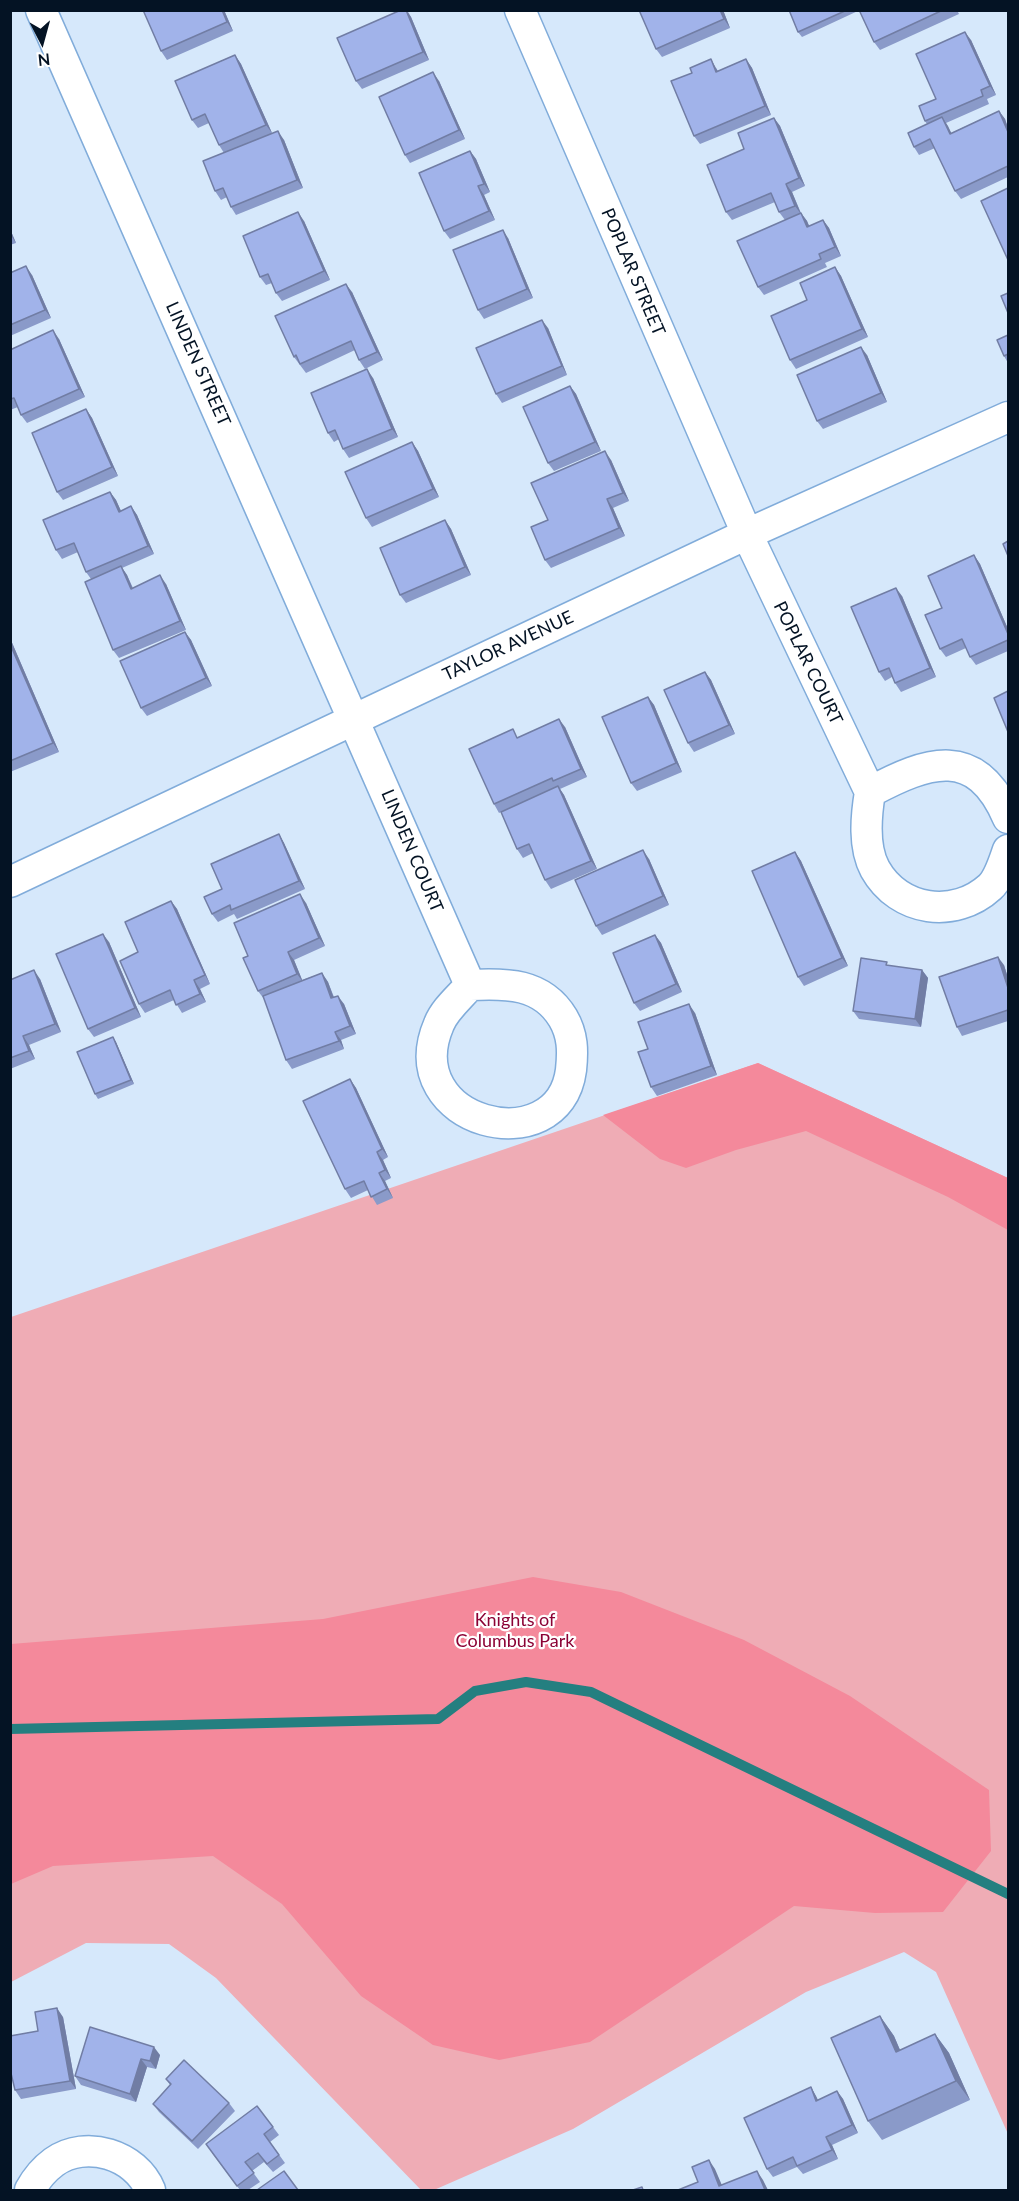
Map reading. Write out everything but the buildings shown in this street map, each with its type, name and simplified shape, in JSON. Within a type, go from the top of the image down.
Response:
[{"type":"street","name":"LINDEN STREET","points":[[41,10],[354,718]]},
{"type":"street","name":"POPLAR STREET","points":[[520,10],[747,534]]},
{"type":"street","name":"TAYLOR AVENUE","points":[[10,882],[747,534],[1008,417]]},
{"type":"street","name":"POPLAR COURT","points":[[747,534],[870,792]]},
{"type":"street","name":"LINDEN COURT","points":[[354,718],[470,985]]},
{"type":"street","points":[[1008,818],[998,795],[980,777],[958,767],[933,765],[909,771],[870,792],[867,813],[868,846],[874,868],[888,886],[906,900],[928,907],[951,907],[972,900],[992,886],[1008,850]]},
{"type":"street","points":[[470,985],[517,985],[539,994],[557,1009],[569,1029],[573,1052],[570,1075],[559,1102],[542,1114],[522,1121],[499,1124],[477,1119],[457,1107],[442,1090],[434,1068],[433,1045],[439,1023],[470,985]]},
{"type":"street","points":[[30,2190],[39,2175],[56,2160],[75,2153],[96,2151],[116,2156],[134,2166],[150,2190]]},
{"type":"green space","name":"Knights of Columbus Park","points":[[758,1063],[1008,1178],[1008,2134],[936,1972],[904,1952],[806,1992],[573,2129],[434,2190],[421,2190],[216,1978],[169,1944],[86,1943],[11,1982],[11,1317]]},
{"type":"green space","points":[[758,1063],[1008,1178],[1008,1230],[948,1197],[806,1131],[736,1150],[686,1168],[660,1159],[603,1115]]},
{"type":"green space","points":[[533,1577],[621,1592],[744,1640],[850,1696],[989,1790],[991,1851],[943,1912],[875,1913],[794,1906],[590,2042],[499,2060],[433,2045],[361,1996],[282,1904],[213,1856],[53,1866],[11,1884],[11,1644],[323,1619]]},
{"type":"waterway","points":[[10,1729],[438,1719],[475,1691],[526,1682],[591,1692],[1008,1894]]}]
